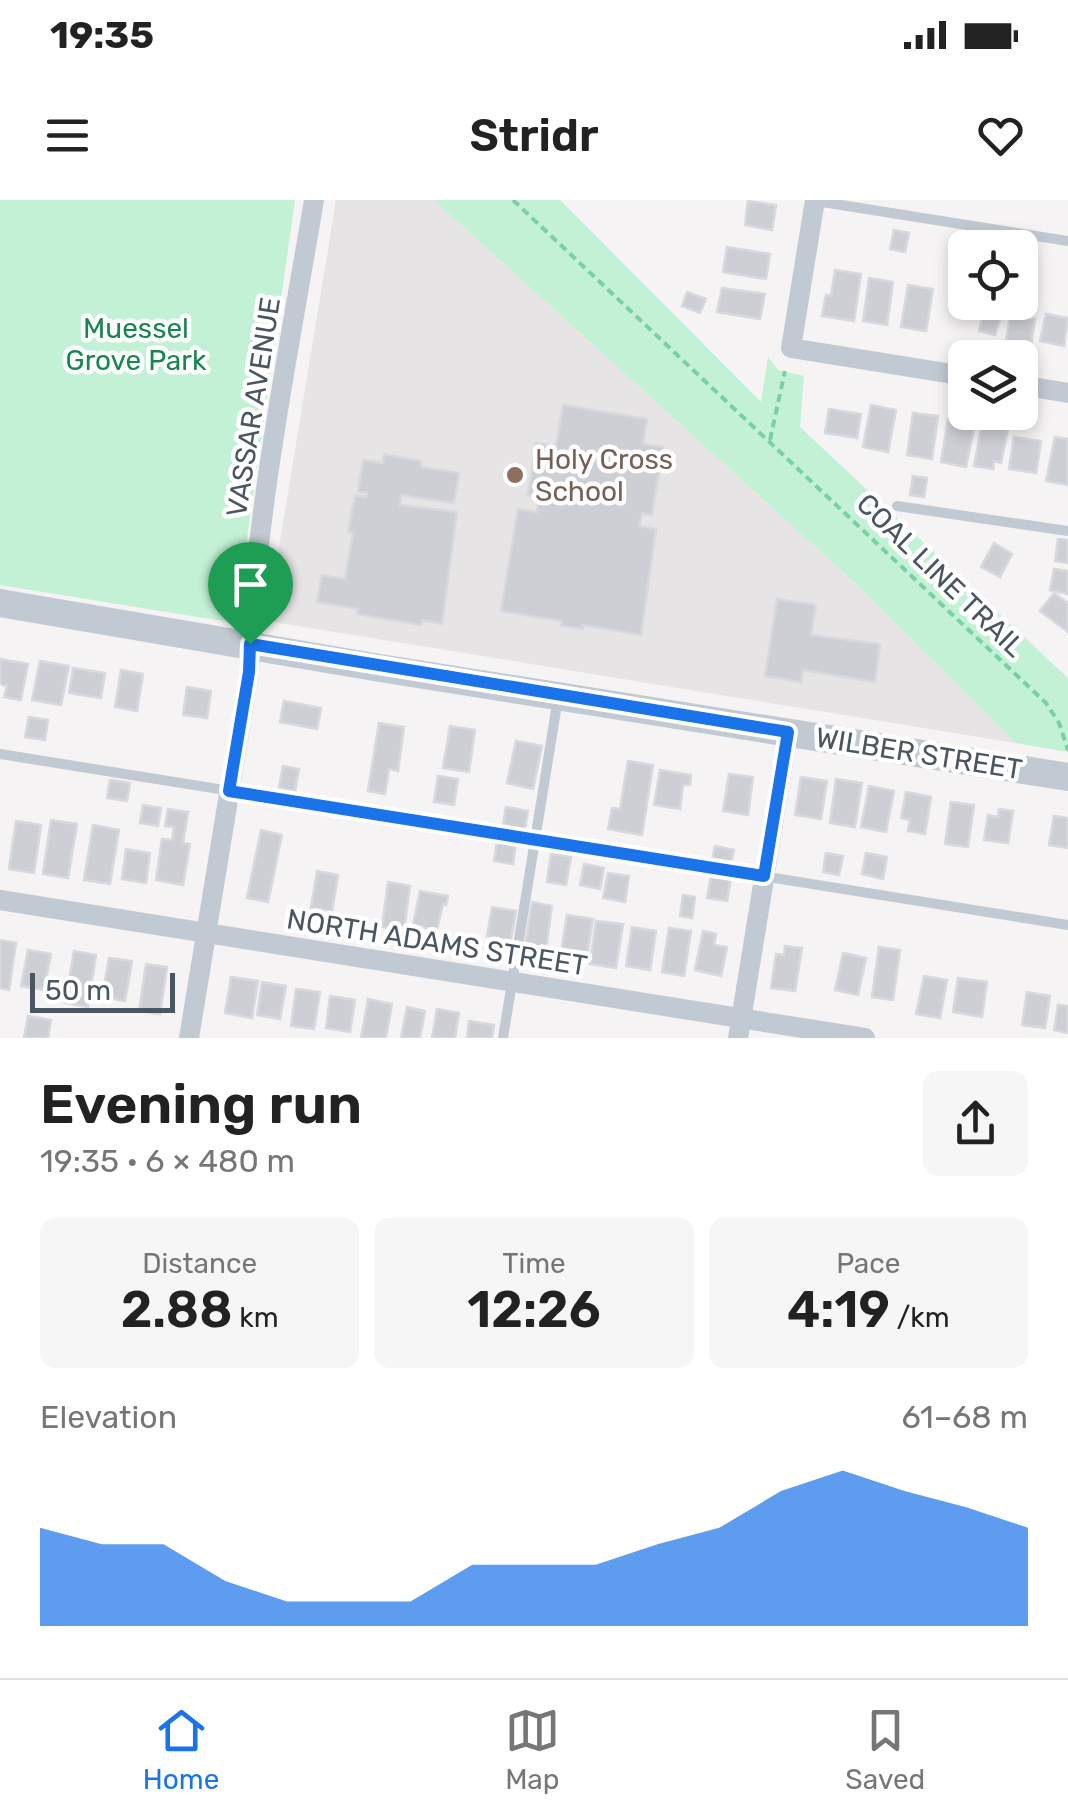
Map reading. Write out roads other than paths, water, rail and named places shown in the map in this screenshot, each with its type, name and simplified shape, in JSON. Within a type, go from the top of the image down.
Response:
[{"type":"street","name":"VASSAR AVENUE","points":[[188,1038],[249,672],[249,621],[258,555],[314,200]]},
{"type":"street","points":[[815,200],[791,348],[948,373]]},
{"type":"street","points":[[1038,388],[1068,392]]},
{"type":"street","name":"WILBER STREET","points":[[0,603],[1068,777]]},
{"type":"street","points":[[739,1028],[788,732]]},
{"type":"street","name":"NORTH ADAMS STREET","points":[[0,900],[512,982],[739,1028],[864,1038]]},
{"type":"lane","points":[[815,200],[1068,241]]},
{"type":"lane","points":[[897,506],[1068,530]]},
{"type":"lane","points":[[503,1038],[558,696]]},
{"type":"lane","points":[[0,754],[1068,925]]},
{"type":"place","name":"Holy Cross School","points":[[515,475]]},
{"type":"park label","name":"Muessel Grove Park","points":[[136,344]]}]
